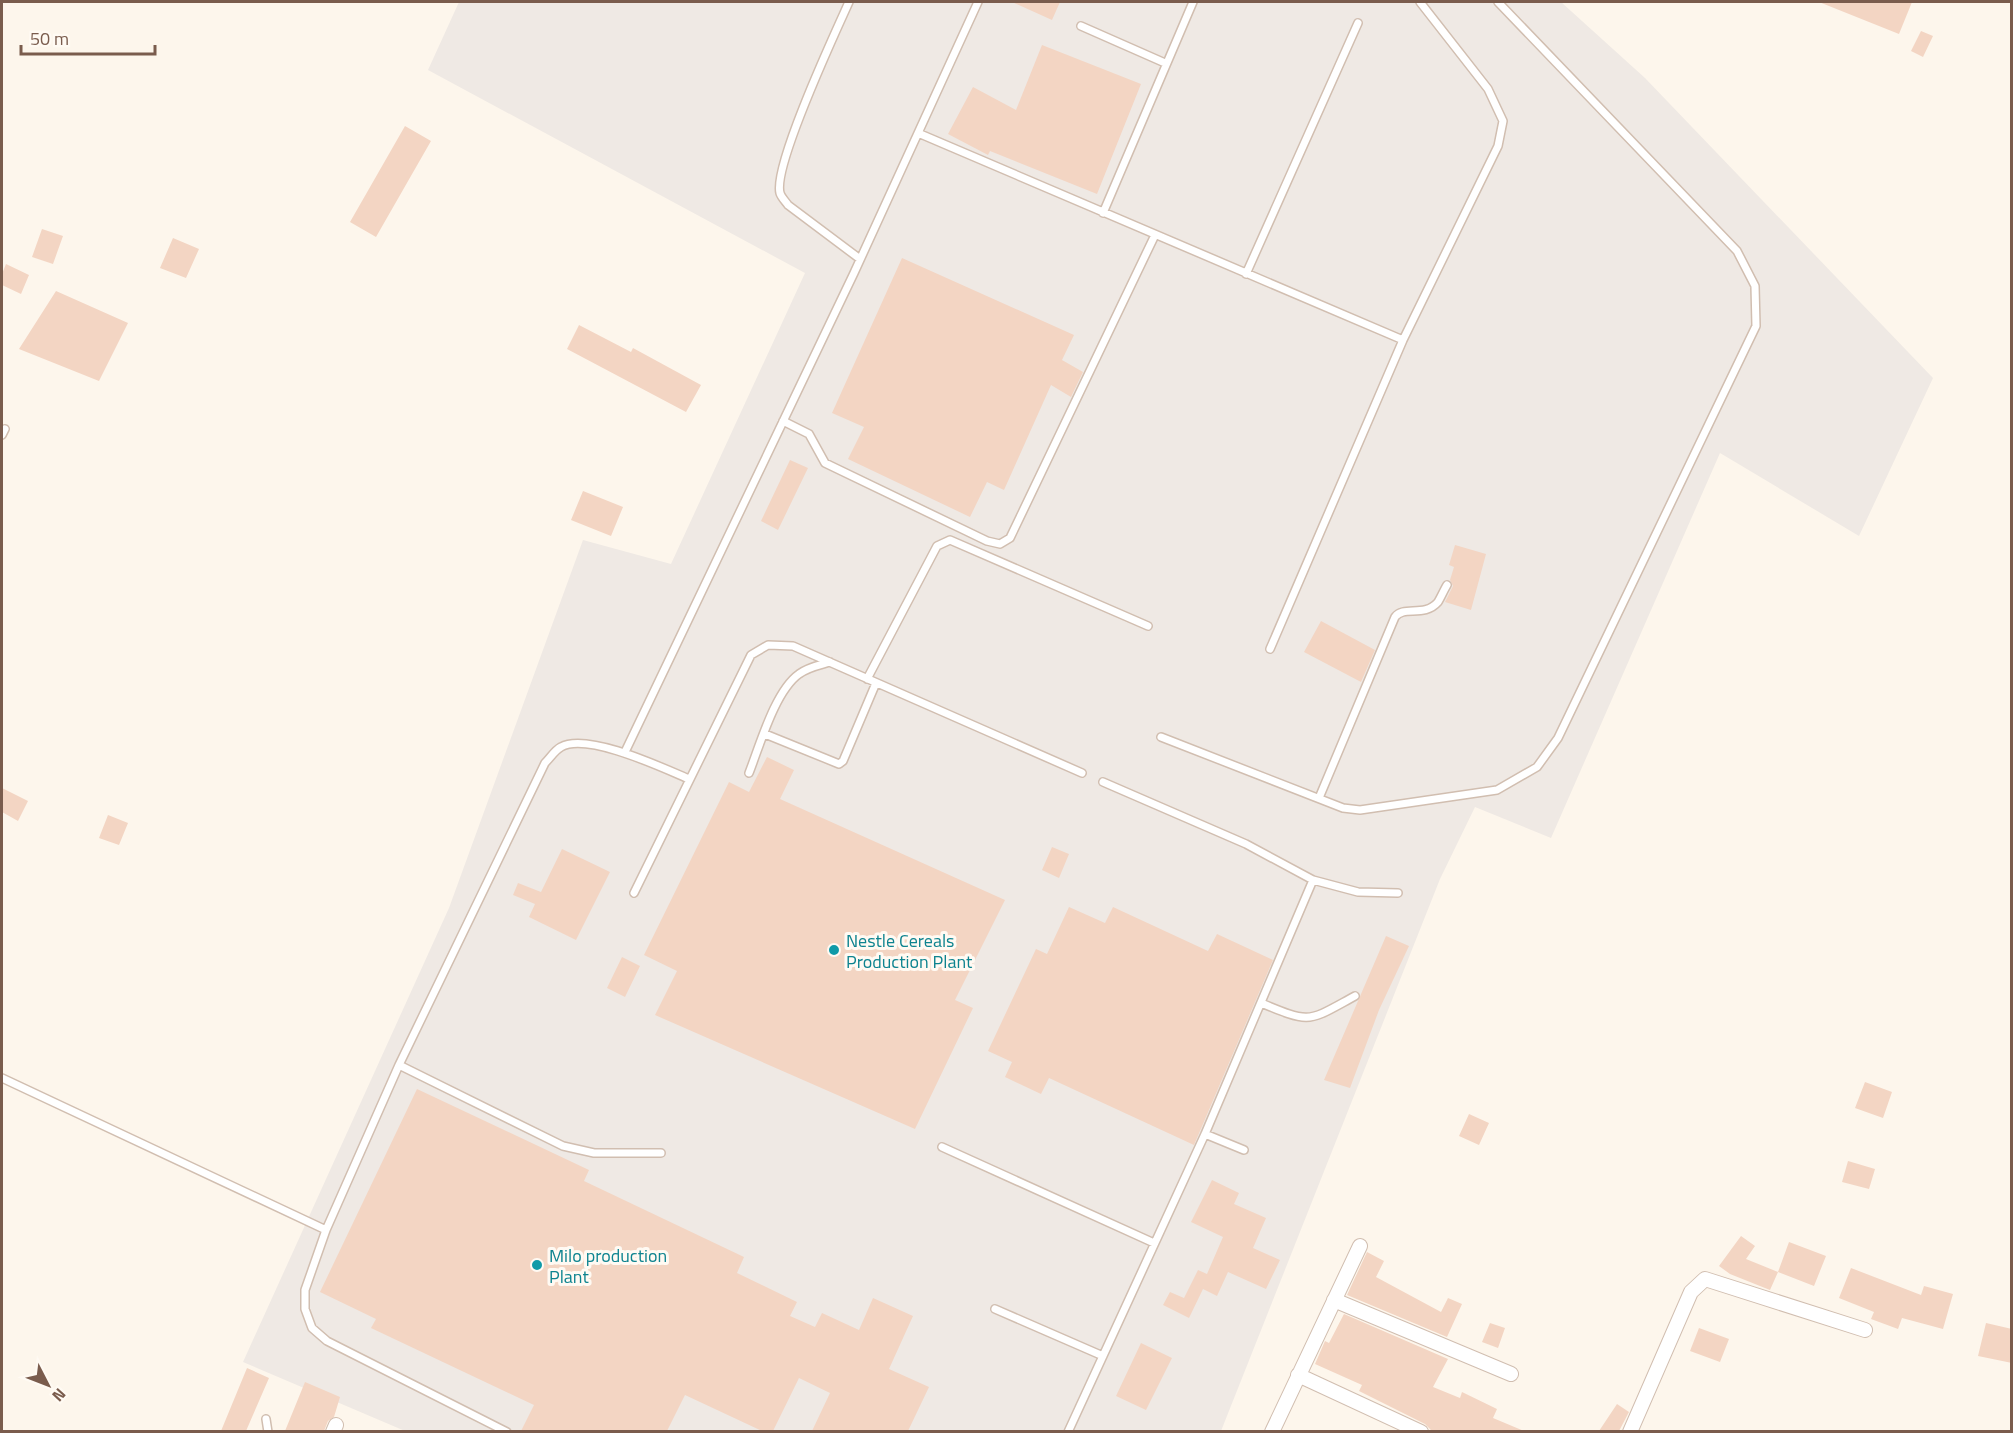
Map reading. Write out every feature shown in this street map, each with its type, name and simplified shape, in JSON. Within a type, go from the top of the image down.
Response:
[{"type":"street","points":[[1272,1431],[1360,1246]]},
{"type":"street","points":[[1630,1431],[1691,1292],[1706,1279],[1865,1330]]},
{"type":"street","points":[[1334,1300],[1511,1374]]},
{"type":"street","points":[[1298,1375],[1413,1430]]},
{"type":"lane","points":[[849,2],[804,105],[781,179],[780,194],[788,205],[860,259]]},
{"type":"lane","points":[[625,752],[860,259],[978,2]]},
{"type":"lane","points":[[1103,213],[1165,63],[1193,2]]},
{"type":"lane","points":[[1270,649],[1403,340],[1498,146],[1503,121],[1488,89],[1420,2]]},
{"type":"lane","points":[[1161,737],[1343,808],[1378,809],[1497,790],[1537,767],[1558,738],[1756,326],[1755,286],[1737,251],[1498,2]]},
{"type":"lane","points":[[1246,274],[1358,23]]},
{"type":"lane","points":[[1081,26],[1165,63]]},
{"type":"lane","points":[[918,133],[1403,340]]},
{"type":"lane","points":[[783,422],[810,434],[825,463],[987,541],[1000,544],[1010,538],[1155,235]]},
{"type":"lane","points":[[867,679],[937,546],[950,540],[1148,626]]},
{"type":"lane","points":[[1319,798],[1395,617],[1399,612],[1426,610],[1437,603],[1447,585]]},
{"type":"lane","points":[[634,894],[751,655],[768,645],[793,646],[1082,772]]},
{"type":"lane","points":[[749,773],[790,682],[808,669],[830,662]]},
{"type":"lane","points":[[765,734],[839,764],[843,761],[876,682]]},
{"type":"lane","points":[[507,1431],[327,1341],[312,1328],[305,1309],[304,1290],[326,1230],[399,1065],[545,763],[560,747],[572,743],[625,752],[689,779]]},
{"type":"lane","points":[[1103,782],[1246,844],[1313,880],[1358,892],[1398,893]]},
{"type":"lane","points":[[1068,1431],[1205,1134],[1313,880]]},
{"type":"lane","points":[[1261,1003],[1299,1018],[1310,1018],[1355,996]]},
{"type":"lane","points":[[399,1065],[563,1146],[594,1153],[661,1153]]},
{"type":"lane","points":[[2,1078],[326,1230]]},
{"type":"lane","points":[[1205,1134],[1245,1150]]},
{"type":"lane","points":[[942,1147],[1154,1243]]},
{"type":"lane","points":[[995,1309],[1103,1356]]},
{"type":"lane","points":[[266,1419],[268,1431]]},
{"type":"shaded area","points":[[459,2],[1561,2],[1645,78],[1933,378],[1859,536],[1720,453],[1551,838],[1475,807],[1440,879],[1221,1431],[405,1431],[243,1362],[449,908],[583,540],[671,564],[805,273],[428,70]]},
{"type":"building","points":[[1012,2],[1060,2],[1052,20]]},
{"type":"building","points":[[1819,2],[1912,2],[1899,34]]},
{"type":"building","points":[[1921,31],[1933,36],[1923,57],[1911,51]]},
{"type":"building","points":[[1042,45],[1141,84],[1097,194],[990,151],[988,155],[948,134],[973,87],[1016,110]]},
{"type":"building","points":[[405,126],[431,141],[376,237],[350,222]]},
{"type":"building","points":[[42,229],[63,236],[53,264],[32,257]]},
{"type":"building","points":[[173,238],[199,249],[186,278],[160,268]]},
{"type":"building","points":[[902,258],[1074,335],[1062,360],[1083,372],[1071,397],[1051,385],[1004,490],[987,482],[970,517],[848,459],[864,427],[832,413]]},
{"type":"building","points":[[6,264],[29,275],[21,294],[2,285],[2,274]]},
{"type":"building","points":[[56,291],[128,323],[99,381],[19,349]]},
{"type":"building","points":[[579,325],[631,352],[633,348],[701,385],[686,412],[567,349]]},
{"type":"building","points":[[790,460],[808,468],[778,530],[761,521]]},
{"type":"building","points":[[583,491],[623,507],[611,536],[571,520]]},
{"type":"building","points":[[1455,545],[1486,554],[1471,610],[1445,602],[1453,586],[1450,580],[1454,567],[1449,565]]},
{"type":"building","points":[[1321,621],[1375,650],[1361,682],[1304,652]]},
{"type":"building","name":"Nestle Cereals Production Plant","points":[[767,757],[794,770],[780,799],[1005,900],[955,1000],[973,1008],[915,1129],[655,1015],[677,971],[644,955],[729,782],[749,792]]},
{"type":"building","points":[[2,788],[28,801],[18,821],[2,812]]},
{"type":"building","points":[[108,815],[128,823],[119,845],[99,838]]},
{"type":"building","points":[[1052,847],[1069,854],[1059,878],[1042,870]]},
{"type":"building","points":[[562,849],[610,872],[576,940],[529,917],[535,904],[513,895],[518,883],[541,892]]},
{"type":"building","points":[[1069,907],[1105,923],[1113,907],[1208,951],[1217,934],[1273,960],[1194,1145],[1049,1078],[1041,1094],[1005,1077],[1012,1062],[988,1051],[1036,949],[1047,954]]},
{"type":"building","points":[[1386,936],[1409,946],[1379,1010],[1350,1088],[1324,1080]]},
{"type":"building","points":[[622,957],[640,966],[625,997],[607,988]]},
{"type":"building","points":[[1865,1082],[1892,1092],[1883,1118],[1855,1108]]},
{"type":"building","name":"Milo production Plant","points":[[417,1089],[589,1170],[584,1181],[744,1257],[737,1273],[797,1302],[790,1316],[815,1327],[822,1313],[859,1330],[873,1298],[913,1316],[889,1369],[929,1387],[908,1431],[812,1431],[830,1393],[799,1378],[773,1431],[762,1431],[685,1395],[667,1431],[521,1431],[534,1405],[371,1328],[376,1319],[320,1292]]},
{"type":"building","points":[[1469,1114],[1489,1123],[1479,1145],[1459,1136]]},
{"type":"building","points":[[1848,1161],[1875,1169],[1869,1189],[1842,1182]]},
{"type":"building","points":[[1212,1180],[1239,1193],[1234,1204],[1266,1218],[1253,1248],[1280,1260],[1266,1289],[1228,1272],[1217,1296],[1203,1289],[1189,1318],[1163,1305],[1170,1292],[1184,1298],[1198,1270],[1207,1274],[1223,1237],[1191,1222]]},
{"type":"building","points":[[1741,1236],[1755,1246],[1746,1259],[1778,1272],[1770,1290],[1730,1274],[1719,1266]]},
{"type":"building","points":[[1789,1242],[1826,1256],[1814,1286],[1778,1272]]},
{"type":"building","points":[[1367,1252],[1384,1261],[1376,1277],[1441,1312],[1448,1298],[1462,1304],[1447,1337],[1347,1295]]},
{"type":"building","points":[[1851,1268],[1921,1295],[1924,1286],[1953,1294],[1943,1329],[1902,1318],[1898,1329],[1871,1319],[1874,1312],[1839,1298]]},
{"type":"building","points":[[1344,1314],[1448,1359],[1433,1387],[1460,1398],[1462,1392],[1497,1409],[1493,1418],[1524,1431],[1432,1431],[1425,1424],[1359,1391],[1362,1385],[1315,1364],[1325,1341],[1329,1343]]},
{"type":"building","points":[[1490,1323],[1505,1328],[1498,1348],[1482,1342]]},
{"type":"building","points":[[1986,1323],[2012,1329],[2012,1363],[1978,1356]]},
{"type":"building","points":[[1699,1328],[1729,1339],[1720,1362],[1690,1351]]},
{"type":"building","points":[[1141,1343],[1172,1358],[1146,1410],[1116,1396]]},
{"type":"building","points":[[247,1368],[269,1378],[246,1431],[221,1431]]},
{"type":"building","points":[[305,1382],[340,1397],[334,1417],[328,1421],[324,1431],[285,1431]]},
{"type":"building","points":[[1617,1404],[1629,1412],[1619,1431],[1599,1431]]},
{"type":"place","name":"Nestle Cereals Production Plant","points":[[834,950]]},
{"type":"place","name":"Milo production Plant","points":[[537,1265]]}]
